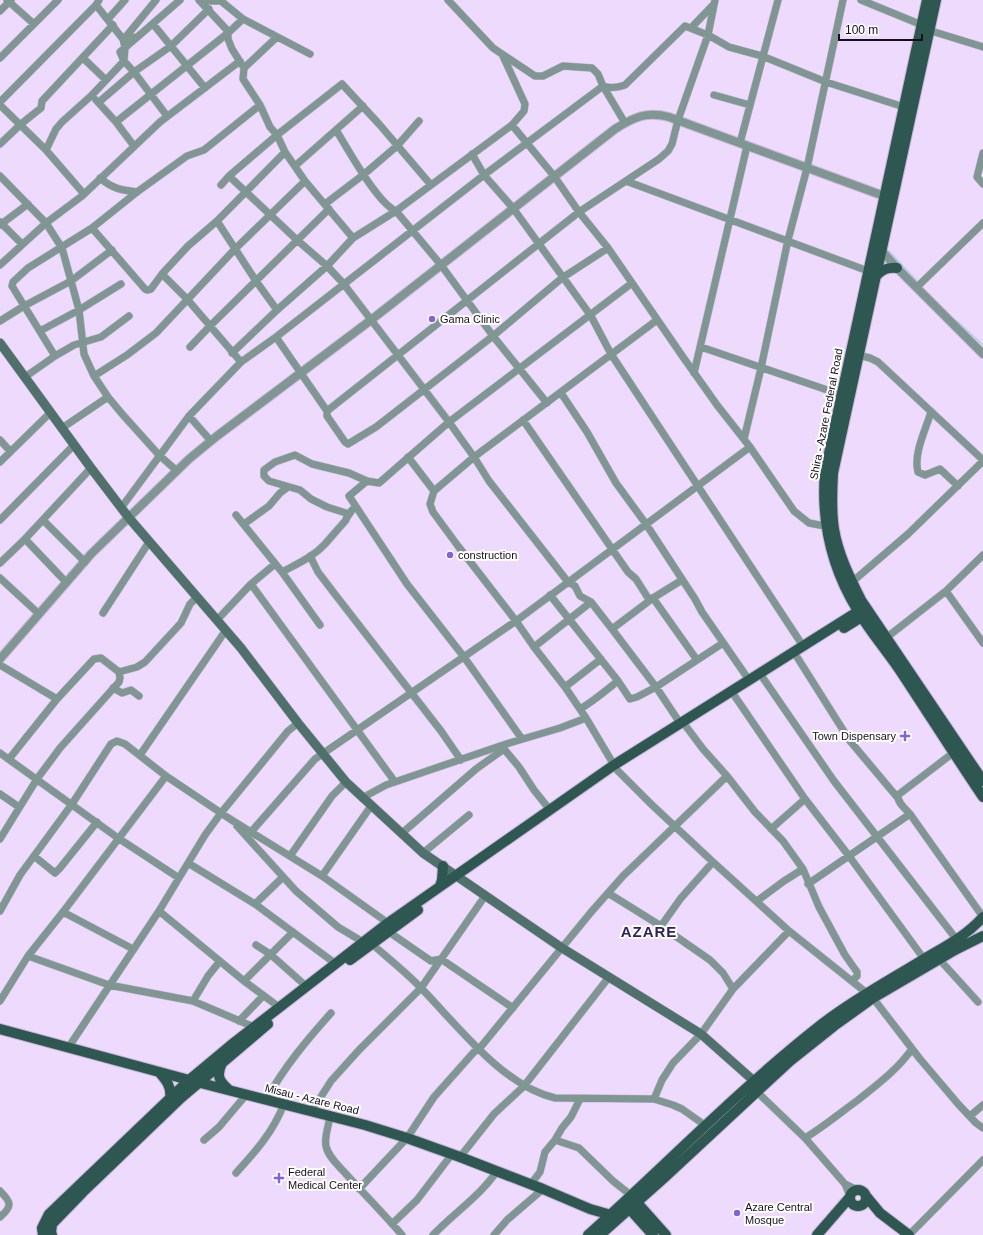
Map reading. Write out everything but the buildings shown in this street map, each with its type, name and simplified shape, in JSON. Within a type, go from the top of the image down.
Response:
[{"type":"main road","name":"Shira - Azare Federal Road","points":[[927,0],[925,28],[881,250],[872,274],[842,395],[825,472],[824,487],[838,571],[849,596],[886,638],[981,783],[983,797]]},
{"type":"main road","name":"Shira - Azare Federal Road","points":[[936,0],[925,28],[904,107],[884,196],[858,355],[833,473],[830,527],[863,612],[872,631],[903,674],[953,753],[981,783]]},
{"type":"main road","points":[[872,274],[884,269],[897,268]]},
{"type":"main road","points":[[0,343],[121,508],[241,648],[323,754],[346,782],[362,798],[423,853],[562,948],[701,1034],[754,1086]]},
{"type":"main road","points":[[844,625],[849,596]]},
{"type":"main road","points":[[683,724],[797,657],[863,612]]},
{"type":"main road","points":[[47,1233],[52,1224],[194,1081],[254,1027],[336,964],[550,810],[803,646],[844,625],[861,625],[872,631]]},
{"type":"main road","points":[[389,927],[440,886],[458,877],[616,768]]},
{"type":"main road","points":[[440,886],[442,880],[442,866]]},
{"type":"main road","points":[[870,996],[924,959],[957,940],[968,932],[983,917]]},
{"type":"main road","points":[[630,1202],[824,1023],[870,996],[983,936]]},
{"type":"main road","points":[[47,1233],[49,1214],[170,1098],[222,1063],[367,943]]},
{"type":"main road","name":"Misau - Azare Road","points":[[0,1029],[246,1095],[365,1125],[456,1155],[542,1188],[590,1209],[615,1217],[639,1220]]},
{"type":"main road","points":[[222,1063],[218,1074],[219,1078],[229,1090]]},
{"type":"main road","points":[[160,1072],[168,1084],[171,1094],[170,1098]]},
{"type":"main road","points":[[588,1235],[598,1231],[615,1217],[706,1126],[754,1086]]},
{"type":"main road","points":[[817,1235],[852,1194],[860,1190],[864,1193],[862,1202]]},
{"type":"main road","points":[[852,1194],[851,1203],[862,1202],[880,1213],[903,1233]]},
{"type":"main road","points":[[630,1202],[639,1220],[653,1235]]},
{"type":"main road","points":[[630,1202],[666,1235]]},
{"type":"main road","points":[[836,1213],[862,1202]]},
{"type":"main road","points":[[590,1209],[595,1217],[598,1231]]},
{"type":"street","points":[[0,144],[41,108],[42,101],[83,58],[125,0]]},
{"type":"street","points":[[123,39],[156,0]]},
{"type":"street","points":[[167,116],[124,61],[120,52],[180,0]]},
{"type":"street","points":[[448,0],[488,43],[503,55],[535,76],[543,76],[563,66],[592,68],[598,74],[603,86],[625,123]]},
{"type":"street","points":[[694,373],[730,220],[750,105],[778,0]]},
{"type":"street","points":[[744,439],[761,368],[788,240],[807,168],[844,0]]},
{"type":"street","points":[[862,0],[925,28],[983,47]]},
{"type":"street","points":[[0,11],[9,1],[34,24]]},
{"type":"street","points":[[0,58],[56,1]]},
{"type":"street","points":[[200,1],[226,29],[228,39],[242,65],[243,79],[260,105],[270,127],[277,135],[285,152],[305,181],[353,238]]},
{"type":"street","points":[[200,1],[221,1],[243,19],[310,54]]},
{"type":"street","points":[[691,28],[716,1]]},
{"type":"street","points":[[327,411],[579,212],[668,151],[672,144],[678,120],[708,36],[716,1]]},
{"type":"street","points":[[0,102],[98,3],[123,39],[126,46]]},
{"type":"street","points":[[46,150],[56,129],[62,122],[171,46],[209,9]]},
{"type":"street","points":[[116,122],[228,33],[243,19]]},
{"type":"street","points":[[153,24],[205,88]]},
{"type":"street","points":[[603,86],[608,88],[618,88],[625,85],[685,26],[729,47],[762,56],[826,82],[904,107]]},
{"type":"street","points":[[123,39],[138,36]]},
{"type":"street","points":[[0,265],[46,223],[84,194],[167,116],[205,88],[242,65],[277,37]]},
{"type":"street","points":[[232,353],[277,310],[327,266],[353,238],[396,211],[512,125],[524,110],[525,104],[503,55]]},
{"type":"street","points":[[83,58],[106,80]]},
{"type":"street","points":[[93,99],[106,80],[124,61]]},
{"type":"street","points":[[221,185],[229,176],[277,135],[344,81],[363,106],[431,185]]},
{"type":"street","points":[[121,508],[188,416],[241,362],[276,337],[484,175],[603,86]]},
{"type":"street","points":[[714,95],[750,105]]},
{"type":"street","points":[[93,99],[116,122],[134,146]]},
{"type":"street","points":[[0,105],[46,150],[84,194]]},
{"type":"street","points":[[55,356],[12,286],[13,282],[28,268],[92,228],[137,192],[187,156],[204,150],[260,105]]},
{"type":"street","points":[[295,166],[363,106]]},
{"type":"street","points":[[0,659],[85,562],[177,471],[211,441],[371,320],[554,176],[625,123],[638,116],[660,114],[884,196]]},
{"type":"street","points":[[190,347],[297,240],[327,207],[397,146],[419,121]]},
{"type":"street","points":[[512,125],[554,176],[579,212],[608,248],[694,373],[750,447],[799,516],[809,523],[830,527]]},
{"type":"street","points":[[336,130],[363,175],[391,209],[396,211],[441,264],[493,336],[547,403]]},
{"type":"street","points":[[92,228],[144,289],[151,289],[162,274],[188,246],[217,221],[285,152]]},
{"type":"street","points":[[983,153],[976,177],[983,184]]},
{"type":"street","points":[[472,154],[484,175],[513,208],[562,278],[591,316],[611,354],[803,646]]},
{"type":"street","points":[[229,176],[344,283],[449,422],[474,457],[489,482],[568,582],[575,586],[580,596],[591,602],[612,628],[703,749],[727,776],[755,812],[783,841],[803,869],[818,907],[845,955],[857,972],[857,976],[852,981]]},
{"type":"street","points":[[0,177],[46,223],[62,248],[79,310],[84,354],[94,376],[108,397],[159,455],[177,471]]},
{"type":"street","points":[[100,178],[109,186],[118,190],[137,192]]},
{"type":"street","points":[[94,376],[127,355],[156,333],[235,249],[305,181]]},
{"type":"street","points":[[626,181],[788,240],[872,274]]},
{"type":"street","points":[[22,244],[0,223],[28,204]]},
{"type":"street","points":[[217,221],[256,281],[277,310]]},
{"type":"street","points":[[917,287],[983,222]]},
{"type":"street","points":[[276,337],[327,411],[327,416],[348,444],[376,427],[493,336],[562,278],[608,248]]},
{"type":"street","points":[[0,321],[24,306],[71,281],[112,250]]},
{"type":"street","points":[[881,250],[983,354]]},
{"type":"street","points":[[162,274],[187,299],[241,362]]},
{"type":"street","points":[[349,514],[327,507],[300,490],[269,481],[264,476],[264,470],[276,462],[295,455],[312,464],[349,473],[367,481],[379,483],[449,422],[591,316],[632,283]]},
{"type":"street","points":[[40,331],[79,310],[121,284]]},
{"type":"street","points":[[25,377],[74,345],[101,336],[129,316]]},
{"type":"street","points":[[657,320],[474,457],[434,491],[430,504],[433,512],[565,687],[586,718],[616,768],[712,862],[789,931],[870,996],[970,1116],[983,1128]]},
{"type":"street","points":[[701,347],[842,395]]},
{"type":"street","points":[[852,582],[908,534],[983,460],[878,362],[874,359],[858,355]]},
{"type":"street","points":[[561,393],[587,432],[616,483],[646,524],[723,643],[749,680]]},
{"type":"street","points":[[62,428],[108,397]]},
{"type":"street","points":[[0,462],[51,412]]},
{"type":"street","points":[[932,412],[917,456],[916,465],[918,472],[926,475],[940,469],[958,486]]},
{"type":"street","points":[[188,416],[211,441]]},
{"type":"street","points":[[523,420],[613,548],[628,572],[636,579],[648,598],[653,598],[697,660]]},
{"type":"street","points":[[0,440],[10,451]]},
{"type":"street","points":[[0,520],[74,445]]},
{"type":"street","points":[[251,832],[315,759],[516,621],[750,447]]},
{"type":"street","points":[[408,457],[434,491]]},
{"type":"street","points":[[0,563],[25,539],[91,468]]},
{"type":"street","points":[[367,481],[349,496],[356,508],[407,584],[464,657],[522,739]]},
{"type":"street","points":[[244,524],[269,506],[288,486]]},
{"type":"street","points":[[282,572],[310,556],[325,544],[346,520],[352,510],[356,508]]},
{"type":"street","points":[[236,515],[282,572],[320,625]]},
{"type":"street","points":[[43,520],[85,562]]},
{"type":"street","points":[[25,539],[66,582]]},
{"type":"street","points":[[103,613],[149,542]]},
{"type":"street","points":[[886,638],[946,592],[983,555]]},
{"type":"street","points":[[310,556],[318,572],[441,731],[460,760]]},
{"type":"street","points":[[217,620],[251,584],[275,564]]},
{"type":"street","points":[[0,578],[39,614]]},
{"type":"street","points":[[612,628],[653,598],[682,580]]},
{"type":"street","points":[[251,584],[395,782]]},
{"type":"street","points":[[946,592],[983,643]]},
{"type":"street","points":[[550,595],[618,681],[630,699],[656,687],[723,643]]},
{"type":"street","points":[[120,672],[137,667],[145,662],[181,623],[190,604],[197,597]]},
{"type":"street","points":[[534,647],[591,602]]},
{"type":"street","points":[[140,755],[226,630]]},
{"type":"street","points":[[797,657],[850,741],[910,814],[983,917]]},
{"type":"street","points":[[9,759],[57,699],[94,659],[101,658],[120,672]]},
{"type":"street","points":[[565,687],[601,659]]},
{"type":"street","points":[[0,664],[57,699]]},
{"type":"street","points":[[0,839],[36,779],[60,748],[119,682],[120,672]]},
{"type":"street","points":[[762,678],[834,780],[957,940]]},
{"type":"street","points":[[580,709],[594,698],[600,696],[618,681]]},
{"type":"street","points":[[113,688],[122,693],[131,690],[139,696]]},
{"type":"street","points":[[734,695],[805,799],[849,856],[924,959]]},
{"type":"street","points":[[362,798],[386,785],[460,760],[505,747],[522,739],[560,728],[586,718]]},
{"type":"street","points":[[68,1048],[159,911],[221,813],[288,731],[298,723]]},
{"type":"street","points":[[0,911],[20,874],[72,804],[111,744],[117,741],[125,744],[166,776],[230,819],[322,876],[431,961],[441,959],[513,1008]]},
{"type":"street","points":[[505,747],[534,790],[550,810]]},
{"type":"street","points":[[401,834],[470,774],[505,747]]},
{"type":"street","points":[[0,753],[118,838],[179,878]]},
{"type":"street","points":[[897,797],[953,753]]},
{"type":"street","points":[[0,1001],[28,956],[166,776]]},
{"type":"street","points":[[359,1189],[407,1138],[434,1097],[474,1052],[479,1049],[623,876],[674,825],[727,776]]},
{"type":"street","points":[[290,856],[332,796],[346,782]]},
{"type":"street","points":[[0,794],[19,807]]},
{"type":"street","points":[[771,829],[805,799]]},
{"type":"street","points":[[322,876],[371,806]]},
{"type":"street","points":[[808,884],[910,814]]},
{"type":"street","points":[[423,853],[469,815]]},
{"type":"street","points":[[230,819],[296,891],[338,927],[367,943],[421,988],[479,1049],[524,1086],[543,1096],[555,1098],[654,1099],[682,1109],[706,1126]]},
{"type":"street","points":[[34,856],[55,873],[97,822]]},
{"type":"street","points":[[661,926],[681,898],[712,862]]},
{"type":"street","points":[[188,863],[255,904],[336,964]]},
{"type":"street","points":[[757,901],[803,869]]},
{"type":"street","points":[[255,904],[283,877]]},
{"type":"street","points":[[608,893],[661,926],[710,960],[723,973],[733,989]]},
{"type":"street","points":[[312,1111],[331,1081],[359,1050],[421,988],[485,896]]},
{"type":"street","points":[[159,911],[244,981],[279,1007]]},
{"type":"street","points":[[63,912],[133,949]]},
{"type":"street","points":[[654,1099],[662,1080],[673,1063],[701,1034],[733,989],[789,931]]},
{"type":"street","points":[[244,981],[292,932]]},
{"type":"street","points":[[256,945],[270,954],[306,986]]},
{"type":"street","points":[[28,956],[109,985],[193,1001],[254,1027]]},
{"type":"street","points":[[939,959],[978,1002]]},
{"type":"street","points":[[193,1001],[208,976],[220,961]]},
{"type":"street","points":[[392,1224],[417,1200],[494,1114],[524,1086],[609,977]]},
{"type":"street","points":[[239,1020],[263,996]]},
{"type":"street","points":[[266,1100],[277,1080],[294,1056],[332,1013]]},
{"type":"street","points":[[805,1138],[825,1125],[881,1082],[904,1060],[912,1048]]},
{"type":"street","points":[[754,1086],[805,1138],[852,1194]]},
{"type":"street","points":[[204,1140],[219,1127],[246,1095]]},
{"type":"street","points":[[531,1184],[540,1172],[545,1152],[574,1112],[580,1099]]},
{"type":"street","points":[[236,1173],[268,1135],[278,1120],[284,1104]]},
{"type":"street","points":[[970,1116],[983,1105]]},
{"type":"street","points":[[330,1116],[326,1146],[334,1160],[402,1235]]},
{"type":"street","points":[[555,1140],[579,1148],[613,1181],[630,1202]]},
{"type":"street","points":[[903,1233],[983,1160]]},
{"type":"street","points":[[433,1235],[477,1196],[497,1171]]},
{"type":"street","points":[[494,1235],[507,1220],[542,1188]]},
{"type":"street","points":[[0,1191],[8,1200],[9,1206],[7,1211],[0,1216]]},
{"type":"waterway","points":[[889,251],[917,281]]},
{"type":"waterway","points":[[957,321],[983,345]]},
{"type":"place","name":"Gama Clinic","points":[[432,319]]},
{"type":"place","name":"construction","points":[[450,555]]},
{"type":"place","name":"Town Dispensary","points":[[905,736]]},
{"type":"place","name":"Federal Medical Center","points":[[279,1178]]},
{"type":"place","name":"Azare Central Mosque","points":[[737,1213]]},
{"type":"district","name":"AZARE","points":[[649,931]]}]
